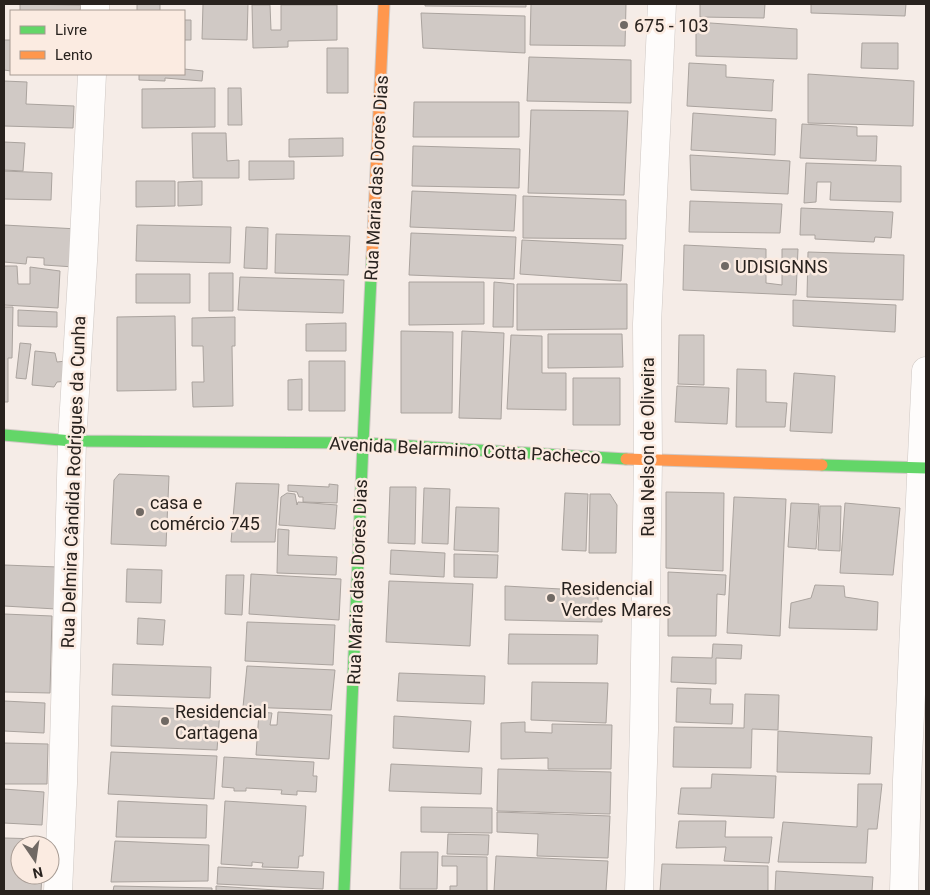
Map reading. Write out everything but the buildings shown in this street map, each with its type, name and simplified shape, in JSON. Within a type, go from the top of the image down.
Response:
[{"type":"street","name":"Rua Maria das Dores Dias","points":[[344,891],[384,4]]},
{"type":"street","name":"Rua Nelson de Oliveira","points":[[639,891],[644,730],[648,460],[647,324],[662,4]]},
{"type":"street","name":"Rua Delmira Cândida Rodrigues da Cunha","points":[[58,891],[72,441],[92,75]]},
{"type":"street","points":[[904,891],[907,780],[924,468],[926,371]]},
{"type":"street","name":"Avenida Belarmino Cotta Pacheco","points":[[4,435],[72,441],[363,443],[648,460],[924,468]]},
{"type":"traffic: fast","points":[[344,891],[372,257]]},
{"type":"traffic: fast","points":[[4,435],[72,441],[363,443],[626,459]]},
{"type":"traffic: fast","points":[[822,465],[926,468]]},
{"type":"traffic: slow","points":[[372,257],[384,4]]},
{"type":"traffic: slow","points":[[626,459],[822,465]]},
{"type":"place","name":"675 - 103","points":[[624,25]]},
{"type":"place","name":"UDISIGNNS","points":[[725,266]]},
{"type":"place","name":"casa e comércio 745","points":[[140,512]]},
{"type":"place","name":"Residencial Verdes Mares","points":[[551,598]]},
{"type":"place","name":"Residencial Cartagena","points":[[165,721]]}]
